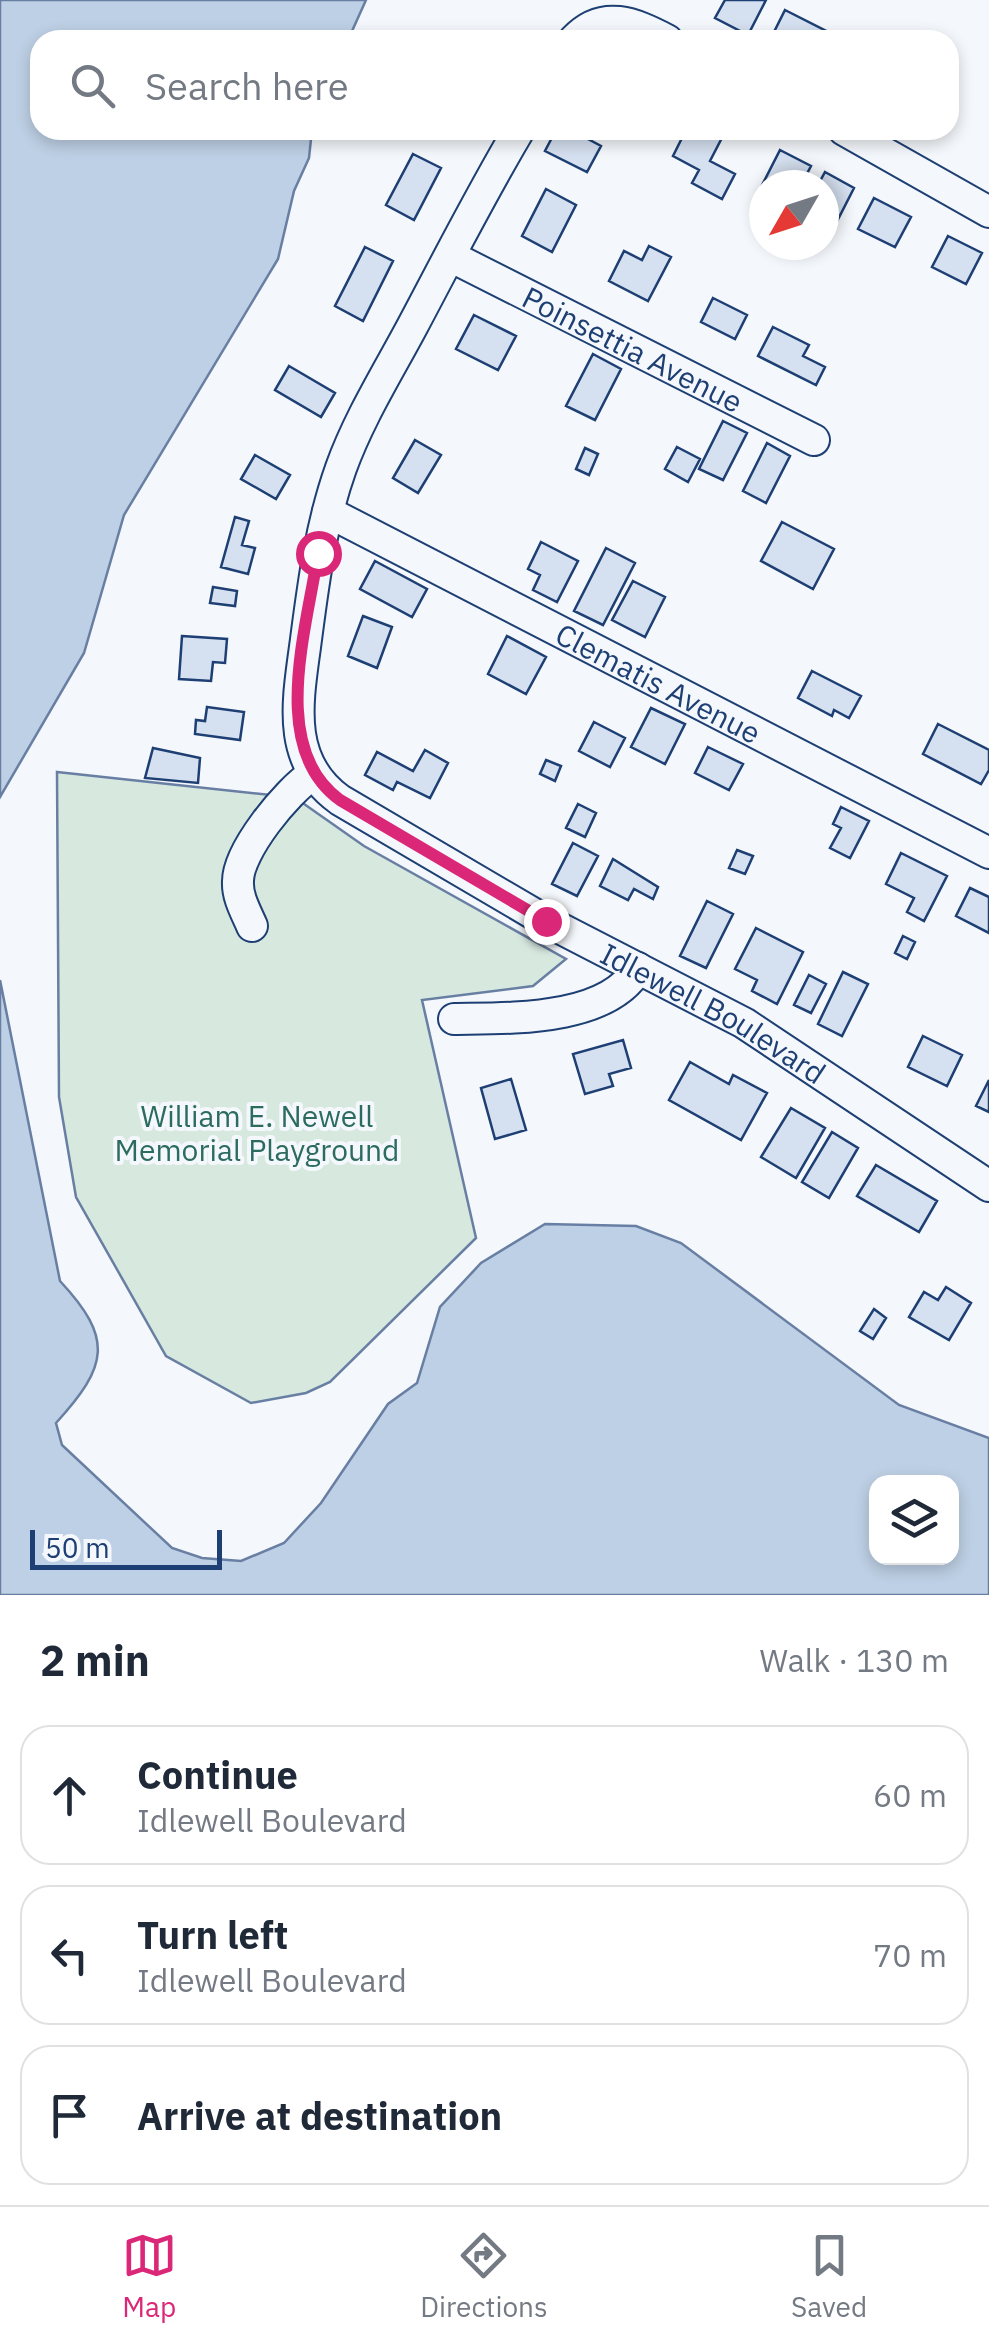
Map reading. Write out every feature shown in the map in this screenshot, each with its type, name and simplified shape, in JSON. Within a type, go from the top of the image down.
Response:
[{"type":"street","points":[[593,30],[634,24],[646,30]]},
{"type":"street","points":[[252,926],[238,890],[239,868],[285,798],[312,774],[299,741],[298,708],[328,512],[358,429],[514,140]]},
{"type":"street","points":[[862,140],[989,212]]},
{"type":"street","name":"Poinsettia Avenue","points":[[450,256],[814,440]]},
{"type":"street","name":"Clematis Avenue","points":[[328,512],[989,853]]},
{"type":"street","name":"Idlewell Boulevard","points":[[312,774],[327,791],[356,810],[535,915],[744,1023],[989,1186]]},
{"type":"street","points":[[454,1019],[532,1017],[572,1009],[617,991],[638,968]]},
{"type":"green space","name":"William E. Newell Memorial Playground","points":[[57,772],[271,795],[277,785],[364,846],[566,959],[533,986],[422,1000],[476,1238],[330,1382],[306,1393],[251,1403],[166,1356],[76,1197],[59,1097]]},
{"type":"water","points":[[0,0],[366,0],[352,30],[30,30],[30,140],[311,140],[278,259],[124,515],[84,653],[0,797]]},
{"type":"water","points":[[0,980],[60,1281],[77,1301],[96,1336],[94,1368],[86,1385],[56,1423],[62,1445],[172,1548],[202,1558],[241,1561],[284,1543],[321,1503],[388,1404],[417,1383],[440,1307],[481,1263],[545,1224],[636,1226],[681,1243],[899,1405],[989,1438],[989,1595],[0,1595]]},
{"type":"building","points":[[725,0],[766,0],[751,30],[738,30],[715,18]]},
{"type":"building","points":[[785,10],[824,30],[775,30]]},
{"type":"building","points":[[551,140],[590,140],[601,146],[587,172],[545,151]]},
{"type":"building","points":[[681,140],[721,140],[710,161],[735,174],[722,199],[692,183],[699,170],[673,156]]},
{"type":"building","points":[[780,150],[811,166],[809,170],[770,170]]},
{"type":"building","points":[[413,154],[441,168],[414,220],[386,205]]},
{"type":"building","points":[[839,180],[854,188],[839,217]]},
{"type":"building","points":[[546,189],[576,205],[552,252],[522,236]]},
{"type":"building","points":[[874,198],[911,217],[895,247],[858,229]]},
{"type":"building","points":[[948,236],[982,253],[966,284],[932,267]]},
{"type":"building","points":[[649,246],[671,257],[648,301],[609,281],[624,251],[642,260]]},
{"type":"building","points":[[365,247],[393,261],[363,321],[335,306]]},
{"type":"building","points":[[713,298],[747,315],[735,339],[701,322]]},
{"type":"building","points":[[474,315],[516,336],[498,370],[456,349]]},
{"type":"building","points":[[773,327],[809,345],[803,356],[825,367],[816,385],[758,356]]},
{"type":"building","points":[[593,354],[621,369],[595,420],[566,406]]},
{"type":"building","points":[[289,366],[335,393],[321,417],[275,390]]},
{"type":"building","points":[[723,421],[747,433],[723,480],[699,469]]},
{"type":"building","points":[[415,440],[441,455],[418,493],[393,478]]},
{"type":"building","points":[[767,443],[790,456],[766,503],[743,491]]},
{"type":"building","points":[[677,447],[700,459],[688,482],[665,469]]},
{"type":"building","points":[[585,448],[598,454],[589,475],[576,469]]},
{"type":"building","points":[[255,455],[290,475],[276,499],[241,479]]},
{"type":"building","points":[[235,517],[249,521],[242,545],[255,548],[248,574],[221,567]]},
{"type":"building","points":[[782,522],[834,549],[813,589],[761,561]]},
{"type":"building","points":[[541,542],[578,561],[557,602],[533,590],[540,575],[528,569]]},
{"type":"building","points":[[606,548],[635,563],[603,625],[574,611]]},
{"type":"building","points":[[375,561],[427,589],[412,617],[360,589]]},
{"type":"building","points":[[633,581],[665,597],[645,637],[612,620]]},
{"type":"building","points":[[213,587],[237,591],[235,606],[210,603]]},
{"type":"building","points":[[363,616],[392,627],[377,668],[348,656]]},
{"type":"building","points":[[182,636],[227,639],[225,663],[213,662],[211,681],[179,679]]},
{"type":"building","points":[[507,636],[546,657],[526,694],[488,674]]},
{"type":"building","points":[[812,671],[861,696],[849,718],[834,710],[832,716],[798,698]]},
{"type":"building","points":[[207,707],[244,712],[240,740],[195,734],[196,720],[205,721]]},
{"type":"building","points":[[651,708],[685,724],[665,764],[631,747]]},
{"type":"building","points":[[594,722],[625,738],[610,767],[579,751]]},
{"type":"building","points":[[938,724],[989,750],[989,770],[981,784],[923,754]]},
{"type":"building","points":[[708,747],[743,764],[729,790],[695,773]]},
{"type":"building","points":[[153,748],[200,758],[198,783],[145,778]]},
{"type":"building","points":[[425,750],[448,763],[430,798],[397,782],[393,790],[365,775],[377,752],[413,771]]},
{"type":"building","points":[[546,760],[561,766],[555,781],[540,774]]},
{"type":"building","points":[[578,804],[596,813],[585,837],[566,828]]},
{"type":"building","points":[[841,807],[869,821],[850,858],[830,848],[841,828],[833,824]]},
{"type":"building","points":[[573,843],[598,856],[577,896],[552,884]]},
{"type":"building","points":[[737,850],[753,856],[745,874],[729,868]]},
{"type":"building","points":[[901,853],[947,876],[924,921],[907,912],[914,898],[886,884]]},
{"type":"building","points":[[613,859],[658,887],[653,899],[634,889],[628,900],[600,886]]},
{"type":"building","points":[[970,888],[989,897],[989,933],[956,916]]},
{"type":"building","points":[[707,901],[733,914],[706,968],[680,956]]},
{"type":"building","points":[[756,928],[803,952],[777,1004],[752,991],[757,980],[735,969]]},
{"type":"building","points":[[903,936],[915,942],[907,959],[895,953]]},
{"type":"building","points":[[843,972],[868,984],[842,1036],[818,1024]]},
{"type":"building","points":[[809,975],[826,984],[811,1013],[794,1005]]},
{"type":"building","points":[[923,1036],[962,1055],[947,1086],[908,1067]]},
{"type":"building","points":[[623,1040],[631,1068],[609,1074],[613,1086],[585,1094],[573,1054]]},
{"type":"building","points":[[690,1062],[729,1084],[733,1075],[767,1093],[741,1140],[669,1100]]},
{"type":"building","points":[[511,1079],[526,1130],[495,1139],[481,1088]]},
{"type":"building","points":[[989,1080],[989,1112],[976,1106]]},
{"type":"building","points":[[791,1108],[825,1128],[796,1178],[761,1157]]},
{"type":"building","points":[[832,1132],[858,1148],[829,1198],[802,1182]]},
{"type":"building","points":[[876,1165],[937,1201],[919,1232],[857,1196]]},
{"type":"building","points":[[946,1287],[971,1303],[949,1340],[909,1317],[924,1292],[938,1300]]},
{"type":"building","points":[[874,1309],[886,1318],[873,1339],[860,1331]]},
{"type":"route","points":[[318,553],[298,708],[299,741],[312,774],[340,800],[546,921]]}]
